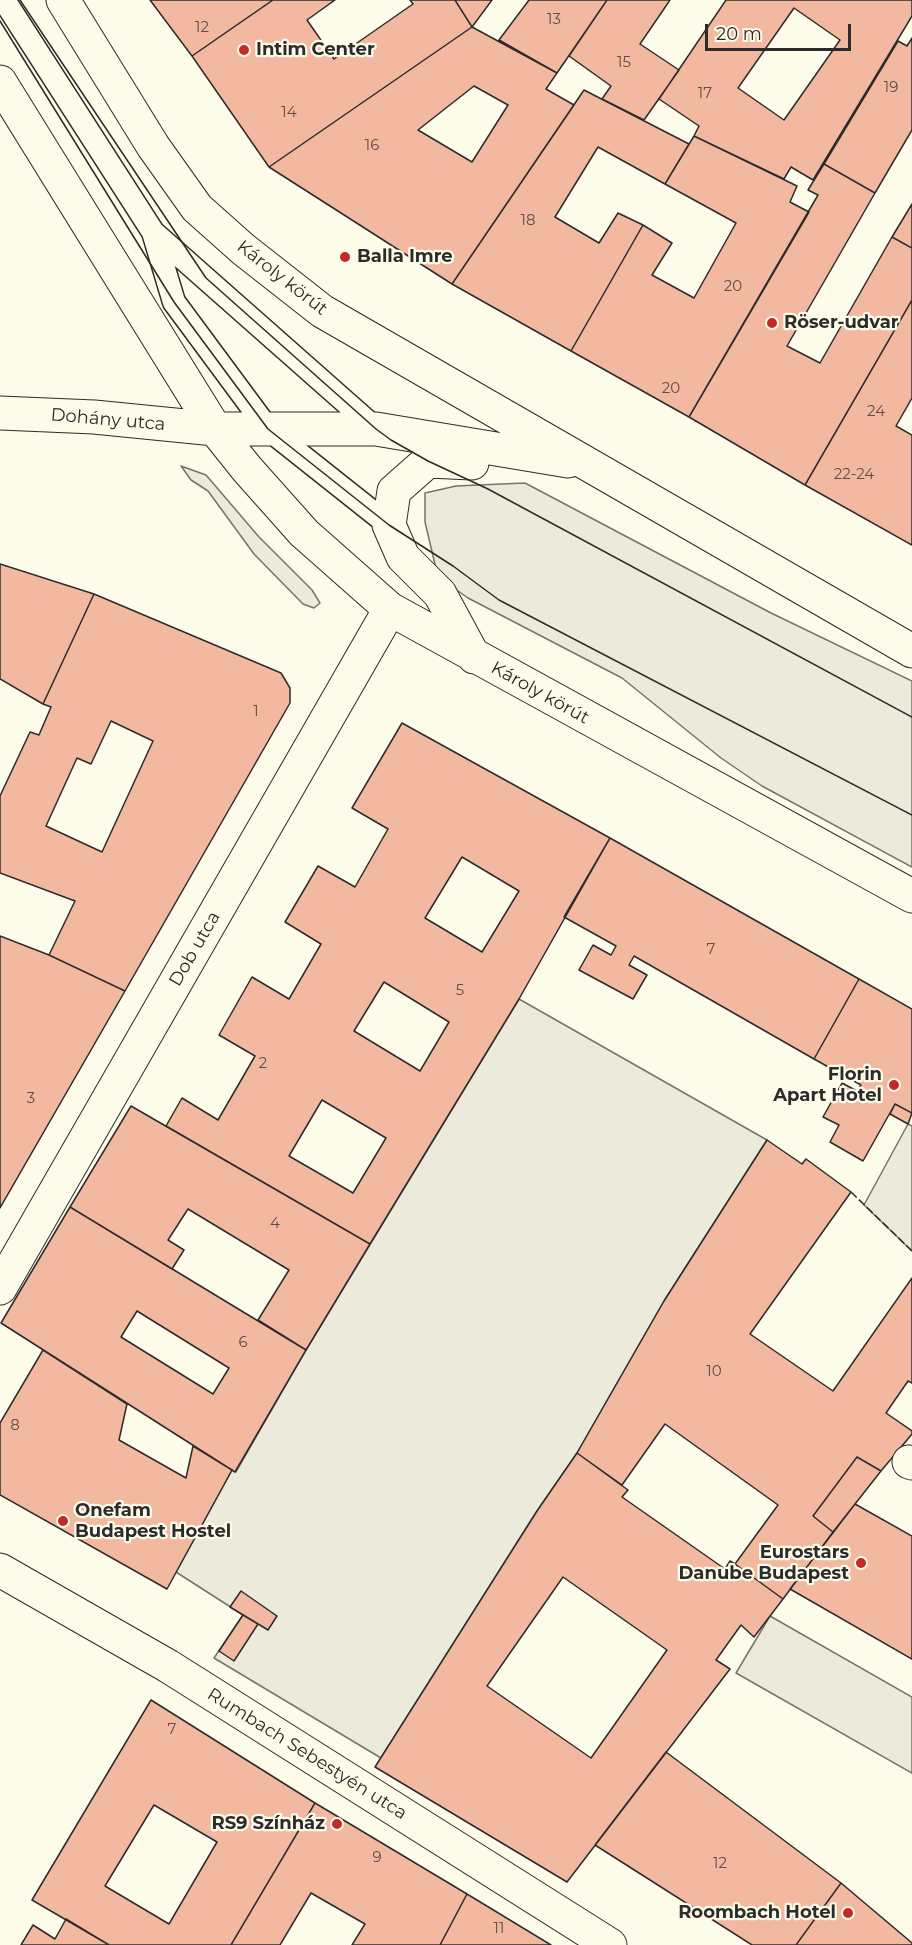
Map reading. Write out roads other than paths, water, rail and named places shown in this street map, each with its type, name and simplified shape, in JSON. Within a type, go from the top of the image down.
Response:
[{"type":"main road","name":"Károly körút","points":[[63,0],[153,146],[196,208],[243,249],[322,311],[912,651]]},
{"type":"main road","name":"Károly körút","points":[[0,82],[215,429],[304,534],[390,609],[912,896]]},
{"type":"main road","name":"Dohány utca","points":[[0,413],[94,417],[215,429]]},
{"type":"main road","name":"Károly körút","points":[[215,429],[376,429],[588,464]]},
{"type":"main road","points":[[474,657],[440,594],[403,557],[389,525],[394,490],[428,461],[588,464]]},
{"type":"main road","name":"Dob utca","points":[[0,1288],[390,609]]},
{"type":"main road","name":"Rumbach Sebestyén utca","points":[[0,1570],[168,1666],[610,1945]]},
{"type":"lane","points":[[4,0],[153,232],[376,429]]},
{"type":"lane","points":[[153,232],[174,302],[268,429],[389,525]]},
{"type":"tram line","points":[[20,0],[206,278],[376,429],[428,461],[488,489],[912,717]]},
{"type":"tram line","points":[[0,21],[174,302],[268,429],[389,525],[453,566],[499,600],[912,815]]},
{"type":"place","name":"Intim Center","points":[[244,50]]},
{"type":"place","name":"Balla Imre","points":[[345,257]]},
{"type":"place","name":"Röser-udvar","points":[[772,323]]},
{"type":"place","name":"Florin Apart Hotel","points":[[894,1085]]},
{"type":"place","name":"Onefam Budapest Hostel","points":[[63,1521]]},
{"type":"place","name":"Eurostars Danube Budapest","points":[[861,1563]]},
{"type":"place","name":"RS9 Színház","points":[[337,1824]]},
{"type":"place","name":"Roombach Hotel","points":[[848,1913]]}]
